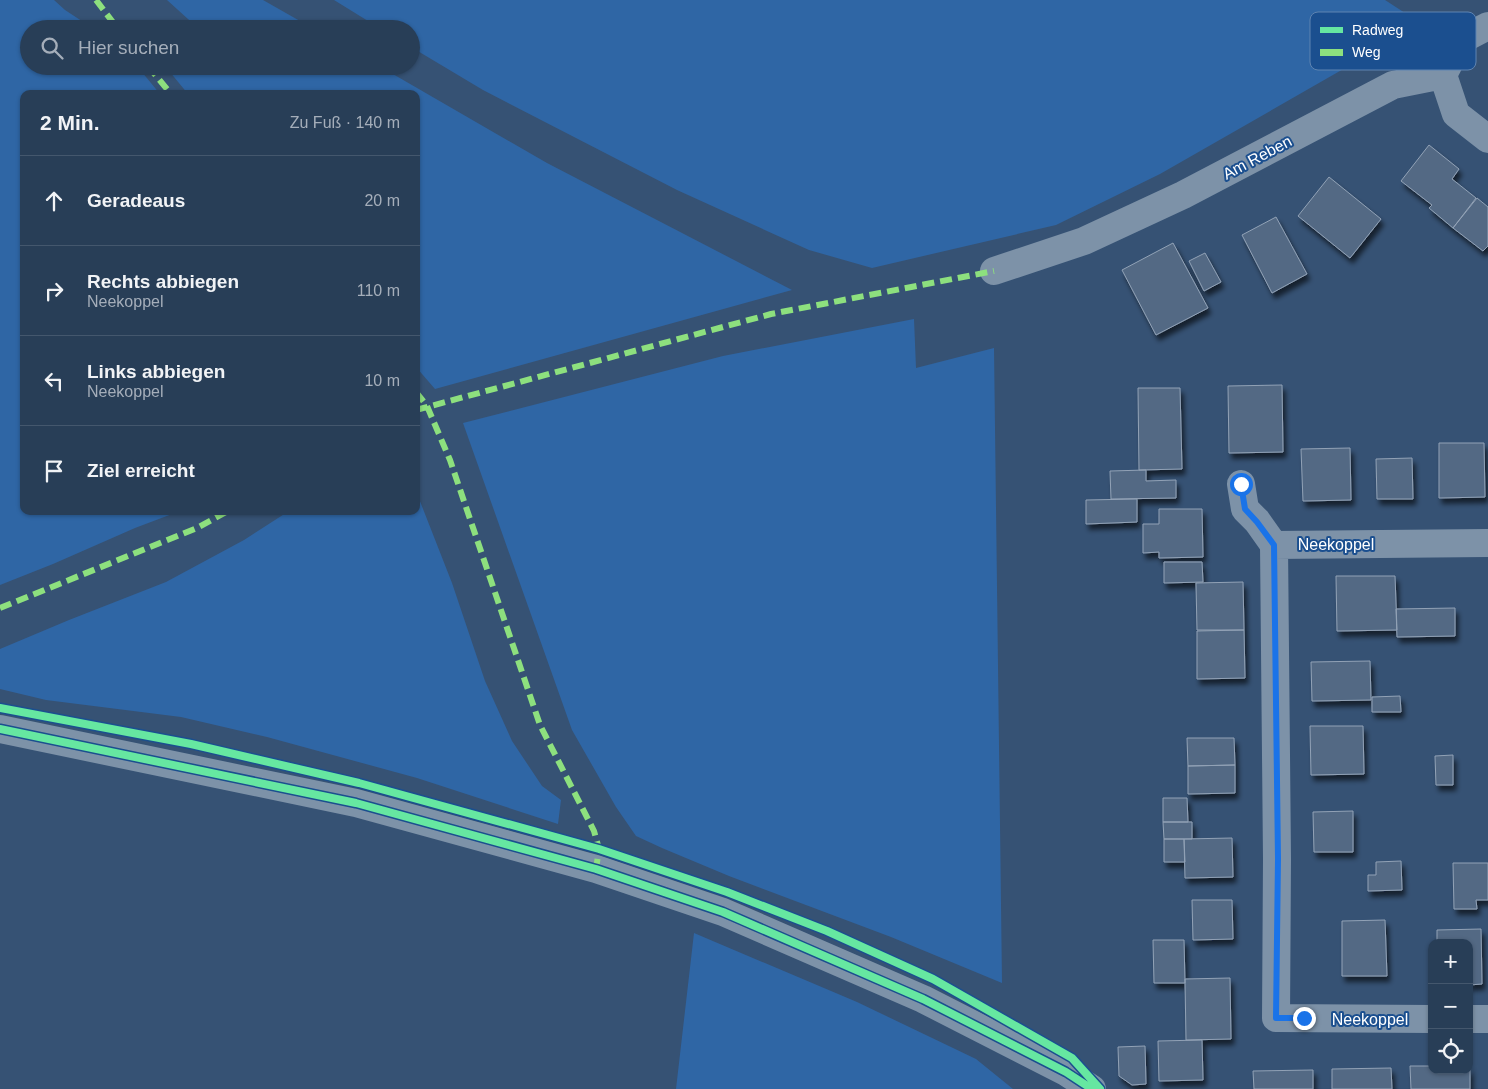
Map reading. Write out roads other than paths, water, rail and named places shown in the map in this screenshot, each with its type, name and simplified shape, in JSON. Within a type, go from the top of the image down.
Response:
[{"type":"street","points":[[1476,32],[1488,26]]},
{"type":"street","points":[[1446,70],[1443,75],[1456,114],[1488,140]]},
{"type":"street","name":"Am Reben","points":[[994,271],[1084,241],[1183,196],[1393,85],[1443,75]]},
{"type":"street","points":[[1241,484],[1245,509],[1274,545]]},
{"type":"street","name":"Neekoppel","points":[[1428,1019],[1276,1018],[1278,859],[1274,545],[1488,543]]},
{"type":"street","points":[[0,729],[356,803],[596,869],[723,912],[923,999],[1066,1072],[1092,1089]]},
{"type":"street","points":[[1473,1019],[1488,1019]]}]
